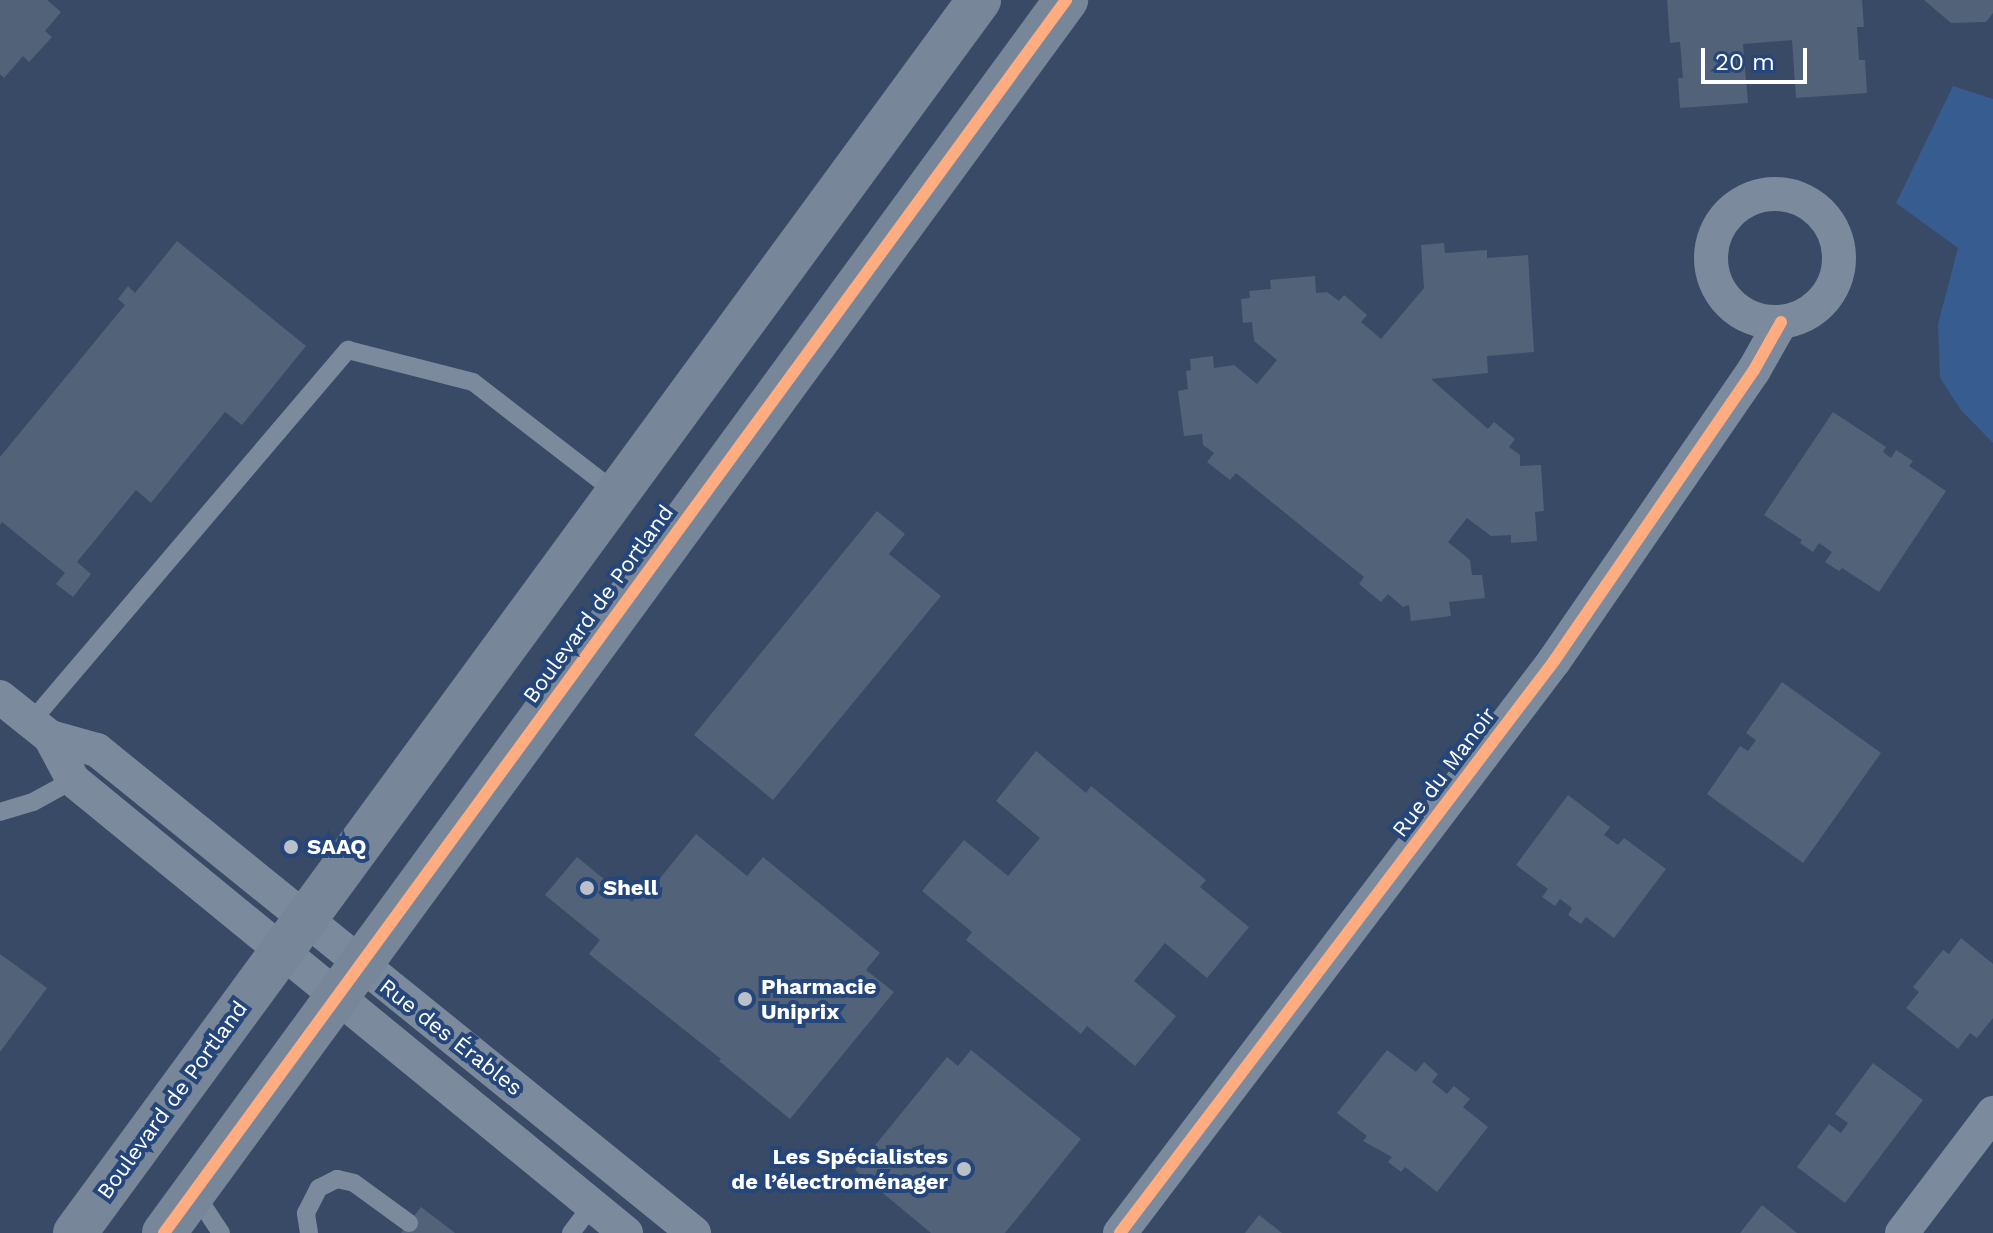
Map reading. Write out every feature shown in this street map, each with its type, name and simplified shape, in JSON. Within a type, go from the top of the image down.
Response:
[{"type":"main road","name":"Boulevard de Portland","points":[[75,1233],[979,0]]},
{"type":"main road","name":"Boulevard de Portland","points":[[164,1233],[1066,0]]},
{"type":"street","name":"Rue du Manoir","points":[[1120,1233],[1554,661],[1754,370],[1781,322]]},
{"type":"street","name":"Rue des Érables","points":[[0,697],[40,730],[73,780],[294,934]]},
{"type":"street","name":"Rue des Érables","points":[[40,730],[97,750],[294,934],[349,980],[626,1233]]},
{"type":"street","name":"Rue des Érables","points":[[349,980],[694,1233]]},
{"type":"street","points":[[1902,1233],[1993,1113]]},
{"type":"lane","points":[[40,730],[348,350],[473,382],[618,494]]},
{"type":"lane","points":[[0,812],[33,802],[73,780]]},
{"type":"lane","points":[[309,1233],[306,1213],[319,1188],[337,1179],[354,1183],[409,1223]]},
{"type":"lane","points":[[194,1191],[221,1233]]},
{"type":"lane","points":[[571,1233],[592,1205]]},
{"type":"shaded area","points":[[1953,86],[1993,99],[1993,443],[1961,410],[1940,378],[1938,324],[1958,248],[1896,203]]},
{"type":"building","points":[[0,0],[47,0],[61,12],[45,31],[52,37],[29,62],[23,56],[4,78],[0,74]]},
{"type":"building","points":[[1667,0],[1862,0],[1864,27],[1857,27],[1859,60],[1865,60],[1867,93],[1796,98],[1792,40],[1743,44],[1748,103],[1680,108],[1678,78],[1683,78],[1680,42],[1670,43]]},
{"type":"building","points":[[1924,0],[1993,0],[1993,13],[1986,22],[1951,23]]},
{"type":"building","points":[[177,241],[306,346],[242,425],[225,412],[151,503],[136,490],[77,562],[91,574],[73,597],[56,584],[65,573],[2,522],[0,525],[0,457],[125,305],[118,299],[128,286],[135,293]]},
{"type":"building","points":[[1444,243],[1445,253],[1487,250],[1487,258],[1528,255],[1534,352],[1487,356],[1488,373],[1431,379],[1488,429],[1494,422],[1515,439],[1509,447],[1520,455],[1520,466],[1541,465],[1544,511],[1535,512],[1537,541],[1511,543],[1511,535],[1491,536],[1467,518],[1448,542],[1470,560],[1472,575],[1482,575],[1485,598],[1449,602],[1451,616],[1411,621],[1409,605],[1403,607],[1388,594],[1381,602],[1359,584],[1364,577],[1236,473],[1230,480],[1207,462],[1214,453],[1203,445],[1202,434],[1184,436],[1178,391],[1188,389],[1186,371],[1191,370],[1190,359],[1213,356],[1214,368],[1234,365],[1257,384],[1277,360],[1254,341],[1252,322],[1243,323],[1241,299],[1250,298],[1249,291],[1271,289],[1270,280],[1315,276],[1316,293],[1327,292],[1339,301],[1344,295],[1367,315],[1361,322],[1381,339],[1424,288],[1421,245]]},
{"type":"building","points":[[1833,412],[1886,447],[1883,452],[1891,458],[1896,450],[1913,461],[1909,466],[1946,491],[1879,592],[1842,568],[1839,571],[1825,562],[1832,552],[1819,543],[1813,552],[1800,543],[1802,540],[1764,515]]},
{"type":"building","points":[[877,511],[905,534],[889,554],[941,596],[773,800],[694,735]]},
{"type":"building","points":[[1782,682],[1881,753],[1803,863],[1707,794],[1740,746],[1748,751],[1756,740],[1746,733]]},
{"type":"building","points":[[1036,751],[1086,793],[1091,786],[1206,880],[1200,887],[1249,927],[1207,978],[1165,943],[1134,981],[1176,1016],[1135,1066],[1087,1026],[1081,1034],[966,940],[972,932],[922,891],[964,840],[1008,876],[1040,838],[996,801]]},
{"type":"building","points":[[1568,795],[1610,827],[1604,835],[1618,845],[1624,838],[1666,869],[1614,938],[1586,917],[1581,924],[1568,915],[1572,908],[1560,899],[1555,906],[1542,897],[1548,889],[1516,865]]},
{"type":"building","points":[[696,834],[747,876],[763,857],[880,953],[866,970],[894,992],[790,1119],[719,1061],[721,1059],[589,954],[600,940],[545,895],[577,857],[632,902],[643,889],[648,893]]},
{"type":"building","points":[[1961,938],[1993,964],[1993,1018],[1977,1038],[1970,1033],[1958,1049],[1906,1008],[1919,992],[1913,987],[1943,950],[1949,954]]},
{"type":"building","points":[[0,954],[47,988],[0,1052]]},
{"type":"building","points":[[971,1050],[1081,1139],[1005,1233],[931,1233],[855,1170],[947,1057],[958,1066]]},
{"type":"building","points":[[1387,1050],[1416,1072],[1424,1062],[1438,1074],[1432,1082],[1447,1094],[1454,1086],[1470,1099],[1463,1107],[1488,1127],[1437,1192],[1405,1167],[1401,1172],[1388,1162],[1392,1157],[1363,1141],[1367,1136],[1337,1113]]},
{"type":"building","points":[[1873,1063],[1923,1100],[1845,1203],[1797,1167],[1829,1124],[1841,1133],[1848,1123],[1835,1114]]},
{"type":"building","points":[[1762,1205],[1797,1233],[1740,1233]]},
{"type":"building","points":[[421,1207],[455,1233],[401,1233]]},
{"type":"building","points":[[1259,1215],[1282,1233],[1245,1233]]},
{"type":"cycle path","points":[[164,1233],[1066,0]]},
{"type":"cycle path","points":[[1120,1233],[1554,661],[1754,370],[1781,322]]},
{"type":"place","name":"SAAQ","points":[[291,847]]},
{"type":"place","name":"Shell","points":[[587,888]]},
{"type":"place","name":"Pharmacie Uniprix","points":[[745,999]]},
{"type":"place","name":"Les Spécialistes de l’électroménager","points":[[964,1169]]}]
